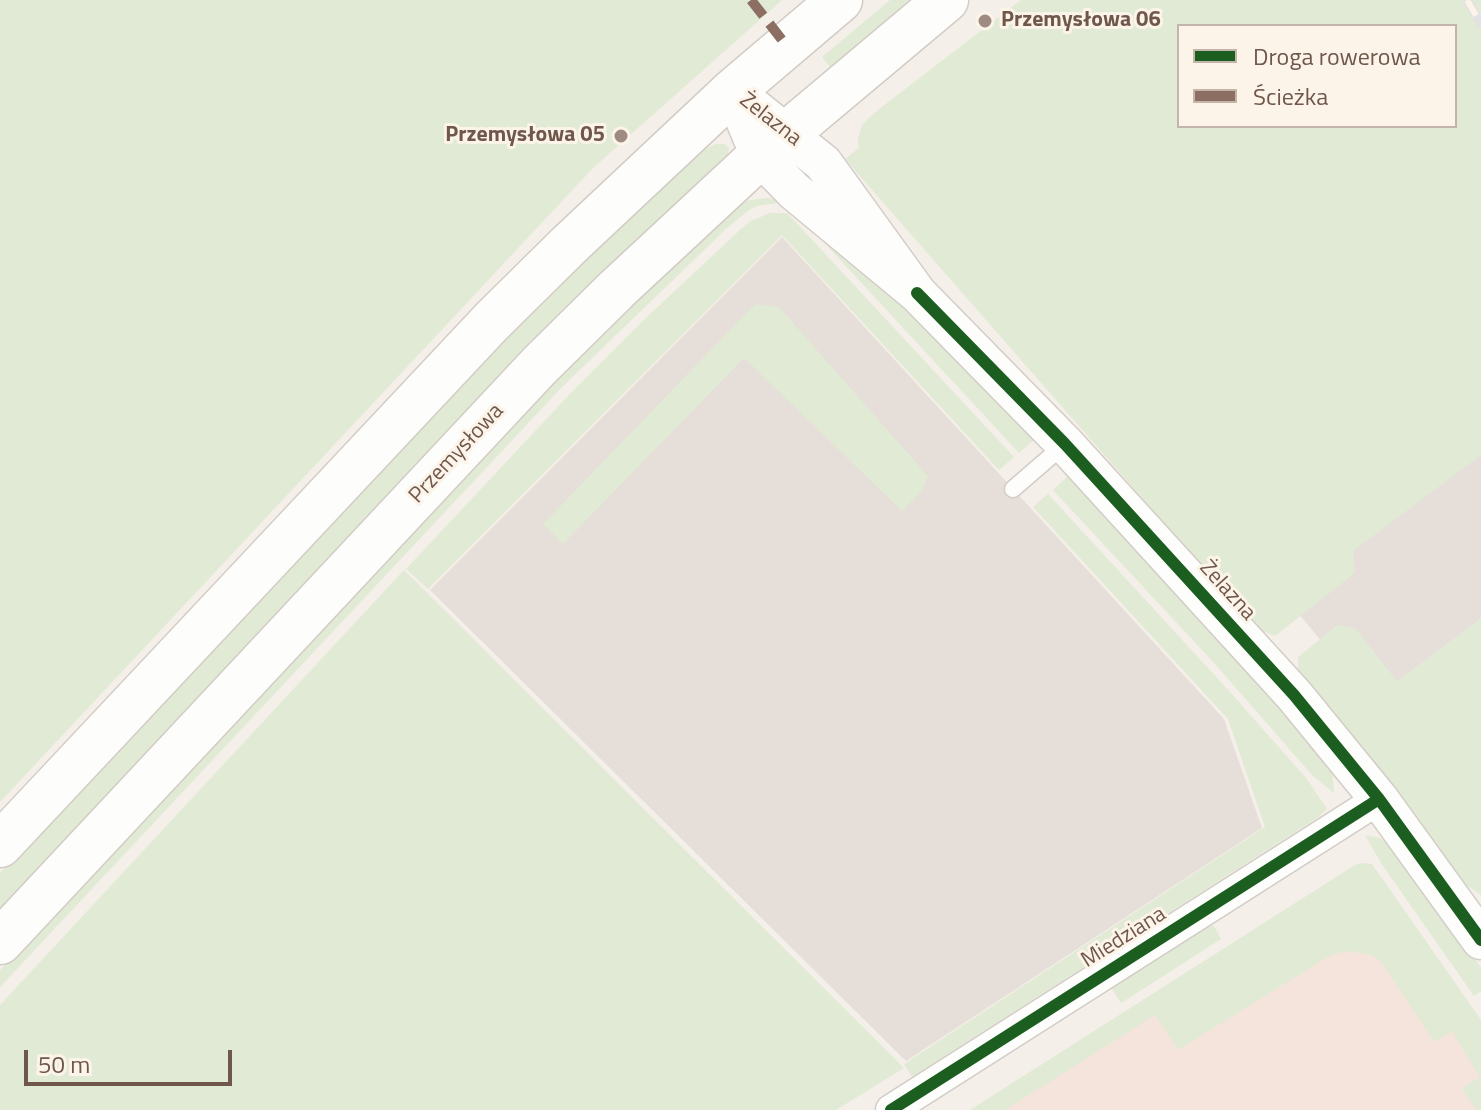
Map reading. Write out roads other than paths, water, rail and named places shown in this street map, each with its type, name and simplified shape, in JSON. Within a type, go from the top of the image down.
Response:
[{"type":"main road","points":[[0,845],[492,321],[733,91],[840,0]]},
{"type":"main road","name":"Przemysłowa","points":[[0,942],[539,366],[773,144],[946,0]]},
{"type":"street","name":"Żelazna","points":[[733,91],[773,144],[794,191],[917,293],[1065,444],[1294,695],[1379,799],[1479,934]]},
{"type":"street","name":"Miedziana","points":[[891,1110],[1379,799]]},
{"type":"lane","points":[[1013,489],[1065,444]]},
{"type":"railway","points":[[1467,0],[1481,24]]},
{"type":"place","name":"Przemysłowa 06","points":[[985,21]]},
{"type":"place","name":"Przemysłowa 05","points":[[621,136]]}]
